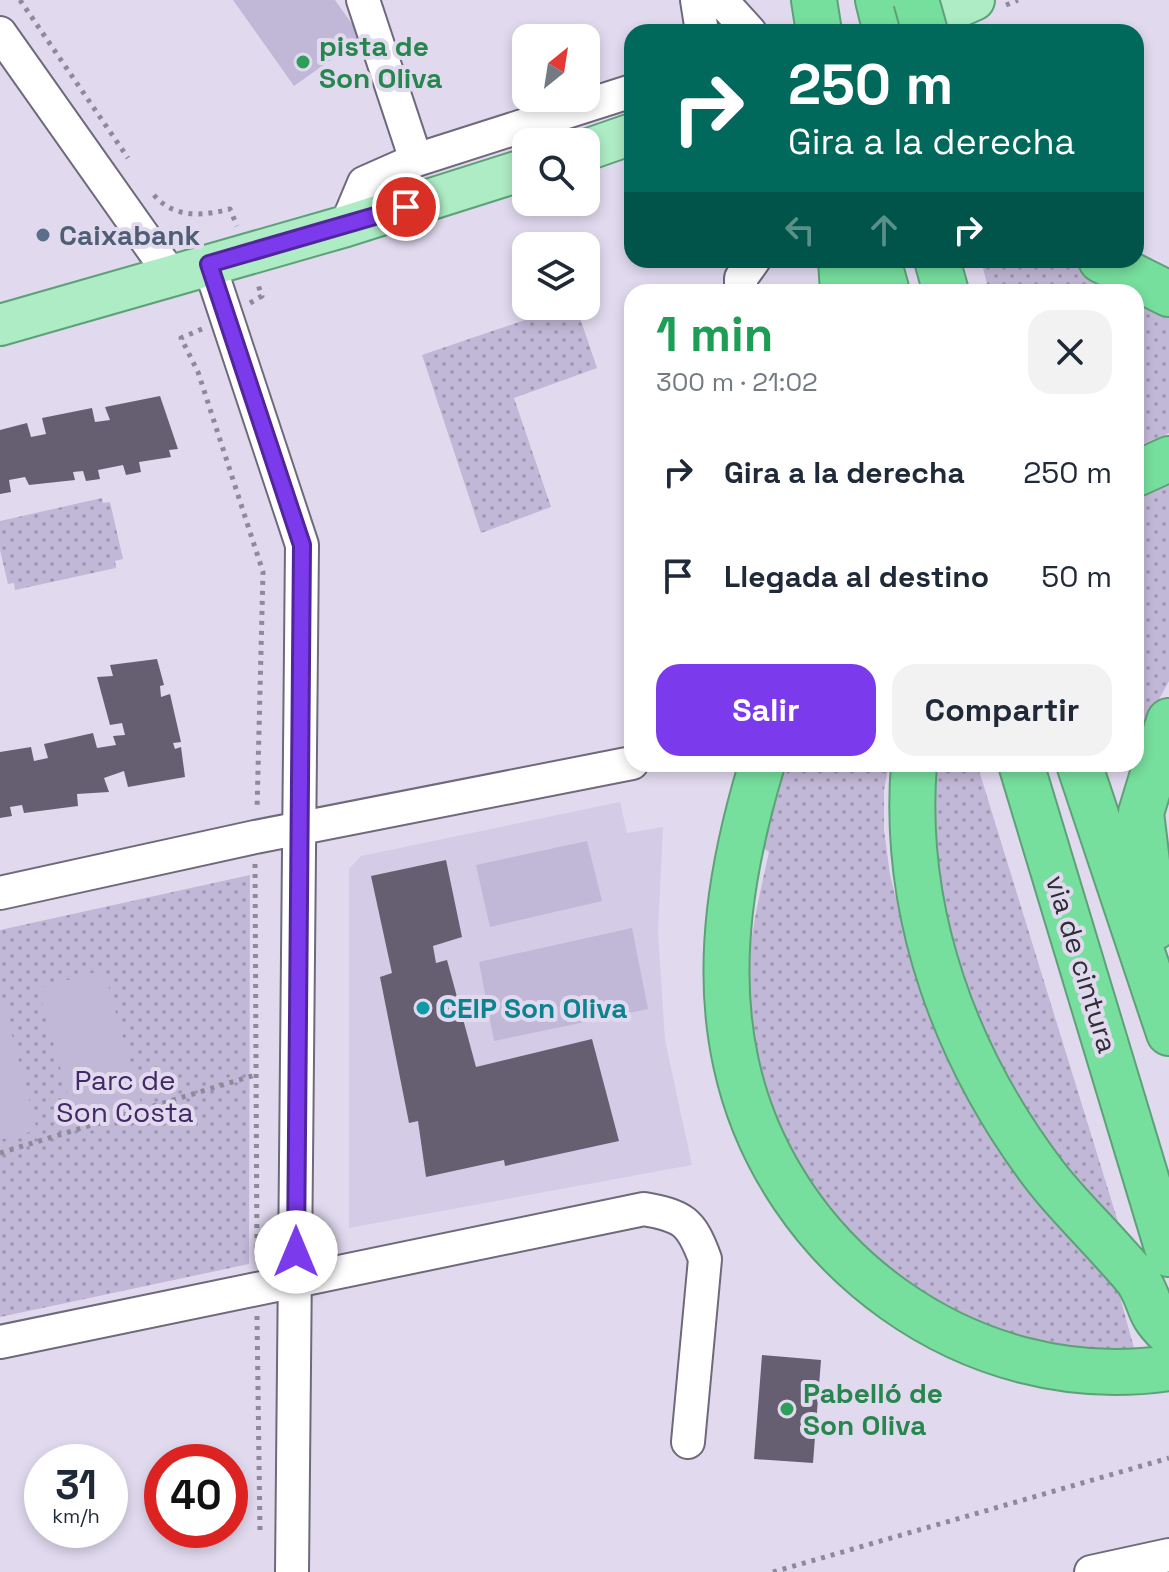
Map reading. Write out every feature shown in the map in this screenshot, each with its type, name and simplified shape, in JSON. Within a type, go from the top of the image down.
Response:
[{"type":"highway","points":[[814,0],[818,24]]},
{"type":"highway","points":[[892,13],[911,24]]},
{"type":"highway","points":[[1117,268],[1169,294]]},
{"type":"highway","points":[[1149,973],[1156,926],[1141,813],[1169,721]]},
{"type":"highway","points":[[760,772],[737,865],[729,916],[728,1014],[736,1064],[750,1112],[770,1159],[796,1203],[827,1242],[863,1276],[902,1307],[944,1332],[990,1351],[1039,1365],[1097,1373],[1169,1368]]},
{"type":"highway","points":[[914,772],[912,850],[919,897],[931,949],[968,1051],[994,1101],[1048,1179],[1139,1283],[1151,1315],[1169,1333]]},
{"type":"highway","name":"via de cintura","points":[[1023,772],[1169,1254]]},
{"type":"highway","name":"via de cintura","points":[[1082,772],[1169,1033]]},
{"type":"main road","points":[[892,13],[974,0]]},
{"type":"main road","points":[[600,145],[624,137]]},
{"type":"main road","points":[[0,325],[346,226],[512,173]]},
{"type":"street","points":[[363,0],[416,160]]},
{"type":"street","points":[[697,0],[701,24]]},
{"type":"street","points":[[721,0],[743,24]]},
{"type":"street","points":[[0,33],[171,275]]},
{"type":"street","points":[[346,226],[364,183],[416,160],[624,94]]},
{"type":"street","points":[[209,264],[302,545],[292,1572]]},
{"type":"street","points":[[0,893],[255,837],[624,765]]},
{"type":"street","points":[[0,1342],[644,1209],[677,1215],[697,1238],[705,1259],[688,1442]]},
{"type":"street","points":[[1095,1572],[1169,1555]]},
{"type":"path","points":[[20,0],[131,163]]},
{"type":"path","points":[[149,188],[157,200],[180,213],[208,215],[230,209],[262,296],[226,318],[181,338],[198,372],[263,572],[255,837],[260,1541]]},
{"type":"path","points":[[0,1153],[256,1075]]},
{"type":"path","points":[[773,1572],[1169,1458]]},
{"type":"shaded area","points":[[620,802],[627,833],[663,827],[658,931],[665,1040],[692,1165],[349,1228],[349,869],[361,856]]},
{"type":"green space","name":"pista de Son Oliva","points":[[233,0],[335,0],[362,38],[294,86]]},
{"type":"green space","points":[[983,268],[1078,268],[1108,284],[987,284]]},
{"type":"green space","points":[[1144,302],[1169,314],[1169,433],[1144,444]]},
{"type":"green space","points":[[525,320],[581,320],[597,368],[514,398],[551,507],[481,533],[422,355]]},
{"type":"green space","points":[[1169,483],[1169,681],[1144,735],[1144,495]]},
{"type":"green space","points":[[102,498],[103,503],[110,502],[123,559],[115,561],[116,568],[15,590],[14,583],[8,584],[0,550],[0,521]]},
{"type":"green space","points":[[781,772],[887,772],[884,830],[890,875],[917,981],[939,1034],[1119,1293],[1135,1352],[1096,1351],[1036,1343],[979,1327],[899,1278],[858,1245],[829,1214],[804,1177],[773,1115],[752,1050],[747,1000],[750,950],[769,852],[760,846]]},
{"type":"green space","points":[[933,772],[979,772],[1119,1225],[1111,1230],[1075,1188],[987,1053],[943,923],[929,803]]},
{"type":"green space","points":[[587,841],[602,901],[490,927],[476,865]]},
{"type":"green space","name":"Parc de Son Costa","points":[[250,875],[249,1264],[0,1317],[0,930]]},
{"type":"green space","points":[[632,928],[648,1009],[494,1041],[479,962]]},
{"type":"green space","points":[[104,970],[141,1103],[75,1121],[38,988]]},
{"type":"green space","points":[[0,998],[37,1130],[0,1140]]},
{"type":"building","points":[[160,396],[178,449],[169,450],[171,457],[139,462],[141,472],[126,475],[123,465],[98,470],[100,479],[86,481],[83,471],[73,472],[75,480],[29,485],[25,477],[9,480],[11,492],[0,494],[0,430],[27,423],[31,437],[46,434],[42,418],[92,408],[95,422],[110,420],[105,407]]},
{"type":"building","points":[[157,659],[164,685],[160,686],[161,697],[170,694],[181,742],[173,743],[175,749],[181,747],[185,777],[128,787],[124,771],[104,778],[109,792],[77,794],[78,806],[24,813],[22,805],[10,807],[12,816],[0,818],[0,752],[31,747],[34,761],[48,758],[44,744],[93,733],[97,748],[116,745],[113,736],[125,735],[122,723],[110,725],[97,677],[113,676],[110,665]]},
{"type":"building","name":"CEIP Son Oliva","points":[[446,860],[462,937],[433,946],[436,963],[447,960],[476,1067],[592,1039],[619,1141],[505,1166],[504,1160],[426,1177],[418,1121],[409,1123],[380,977],[392,973],[371,876]]},
{"type":"building","name":"Pabelló de Son Oliva","points":[[762,1355],[821,1360],[813,1463],[754,1459]]},
{"type":"place","name":"pista de Son Oliva","points":[[303,62]]},
{"type":"place","name":"Caixabank","points":[[43,235]]},
{"type":"place","name":"CEIP Son Oliva","points":[[423,1008]]},
{"type":"place","name":"Pabelló de Son Oliva","points":[[787,1409]]},
{"type":"route","points":[[296,1252],[302,545],[209,264],[406,207]]}]
